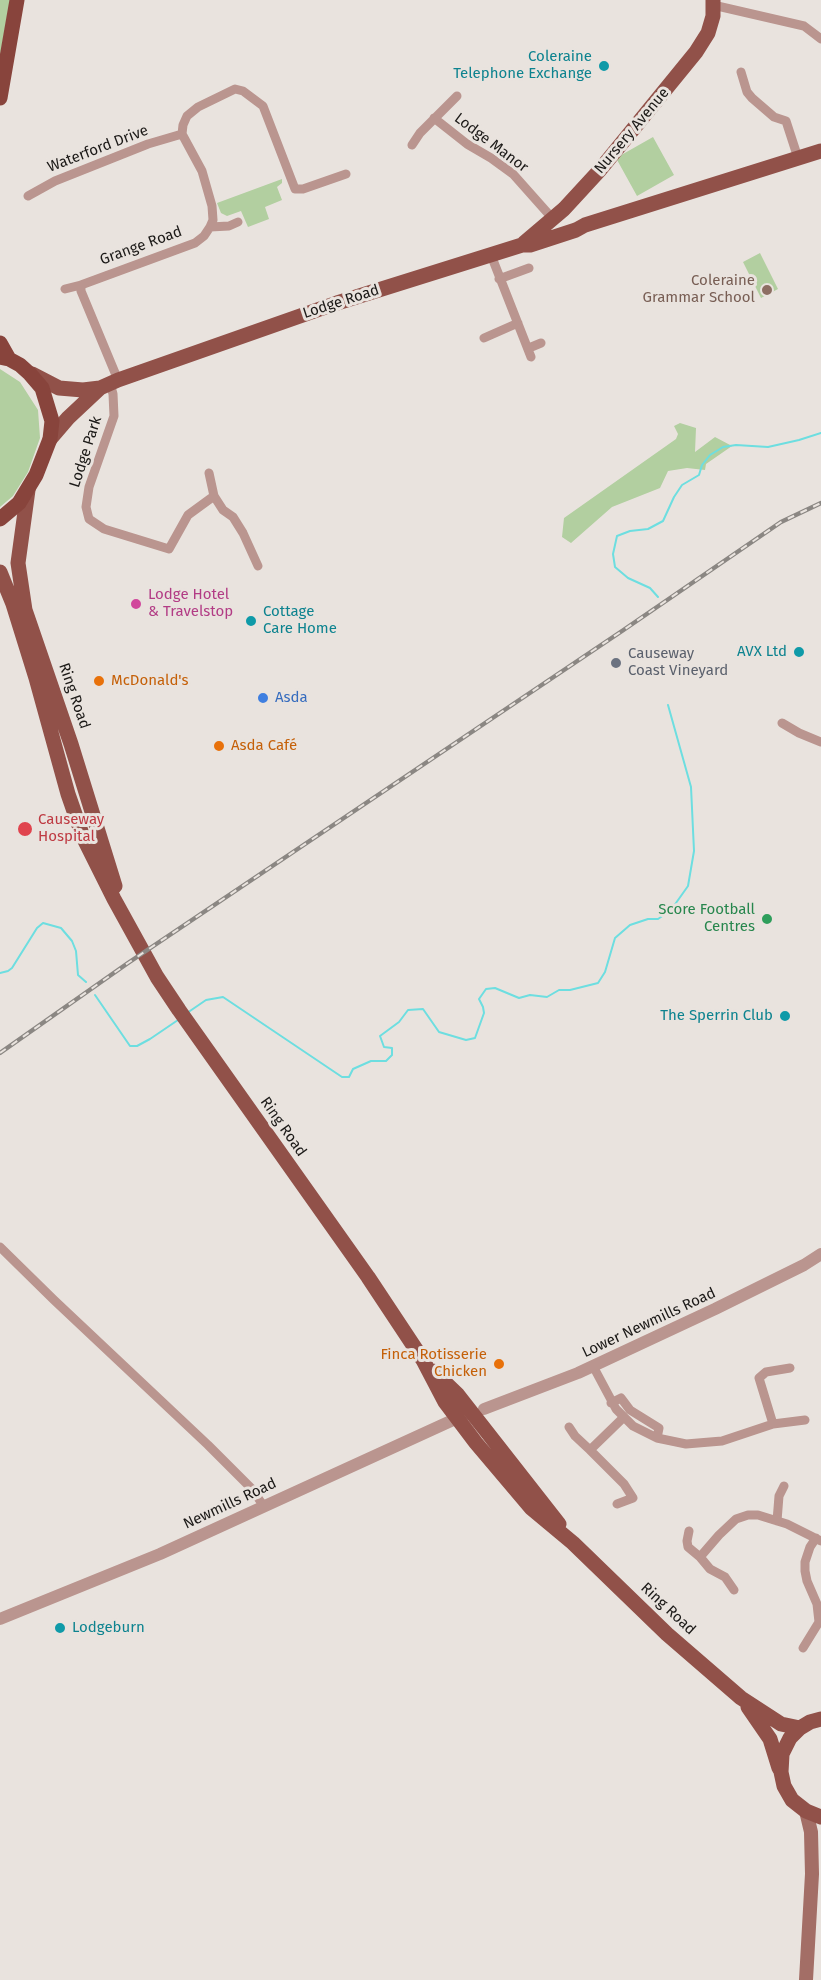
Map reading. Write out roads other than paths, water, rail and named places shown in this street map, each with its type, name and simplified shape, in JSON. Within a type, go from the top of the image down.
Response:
[{"type":"highway","points":[[0,98],[16,0]]},
{"type":"highway","points":[[0,343],[5,358],[30,374],[42,388],[48,401],[52,421],[50,439],[36,475],[19,503],[0,519]]},
{"type":"main road","name":"Nursery Avenue","points":[[522,244],[559,214],[599,171],[696,52],[708,33],[713,2]]},
{"type":"main road","name":"Lodge Road","points":[[559,214],[562,226],[581,225],[821,151]]},
{"type":"main road","name":"Lodge Road","points":[[30,374],[59,388],[76,390],[110,384],[328,306],[522,244],[540,242],[576,230],[581,225]]},
{"type":"main road","name":"Lodge Road","points":[[50,439],[68,418],[110,384]]},
{"type":"main road","name":"Ring Road","points":[[28,490],[18,563],[25,610],[72,744],[122,910],[157,977],[178,1010],[368,1277],[423,1360],[445,1402],[471,1413],[531,1508],[573,1543],[667,1634],[741,1698],[781,1724],[800,1728]]},
{"type":"main road","name":"Ring Road","points":[[0,572],[13,604],[68,794],[83,837],[109,891],[122,910]]},
{"type":"main road","points":[[71,775],[109,891]]},
{"type":"main road","name":"Ring Road","points":[[741,1698],[770,1739],[784,1786],[792,1800],[806,1811]]},
{"type":"main road","points":[[781,1772],[782,1754],[790,1738],[800,1728],[821,1719]]},
{"type":"main road","points":[[806,1811],[821,1817]]},
{"type":"main road","points":[[806,1811],[811,1832],[812,1874],[806,1980]]},
{"type":"main road","points":[[812,1874],[821,1847]]},
{"type":"street","points":[[713,2],[804,26],[821,39]]},
{"type":"street","points":[[741,72],[747,92],[752,98],[774,117],[786,121],[798,158]]},
{"type":"street","points":[[238,222],[229,226],[210,227],[213,220],[212,206],[204,180],[182,134],[187,116],[198,107],[235,89],[243,91],[263,106],[291,191],[346,174]]},
{"type":"street","points":[[412,146],[420,133],[457,96]]},
{"type":"street","name":"Lodge Manor","points":[[434,118],[513,174],[559,214]]},
{"type":"street","name":"Waterford Drive","points":[[28,196],[65,177],[148,144],[182,134]]},
{"type":"street","name":"Grange Road","points":[[65,289],[195,243],[210,227]]},
{"type":"street","points":[[491,255],[530,352],[541,343]]},
{"type":"street","points":[[500,279],[530,268]]},
{"type":"street","points":[[81,285],[110,384]]},
{"type":"street","points":[[484,338],[518,323]]},
{"type":"street","name":"Lodge Park","points":[[110,384],[114,416],[89,487],[86,507],[89,519],[96,526],[169,549],[189,515],[214,496]]},
{"type":"street","points":[[209,473],[214,496],[223,510],[233,517],[258,566]]},
{"type":"street","points":[[782,723],[821,742]]},
{"type":"street","points":[[0,1247],[208,1444],[251,1488],[263,1505]]},
{"type":"street","name":"Lower Newmills Road","points":[[471,1413],[593,1366],[743,1295],[804,1265],[821,1254]]},
{"type":"street","points":[[593,1366],[611,1403],[624,1417],[645,1433],[657,1438],[686,1444],[722,1441],[773,1424],[805,1420]]},
{"type":"street","points":[[773,1424],[759,1378],[766,1372],[790,1368]]},
{"type":"street","points":[[611,1403],[621,1398],[630,1410],[659,1428],[657,1438]]},
{"type":"street","name":"Newmills Road","points":[[0,1619],[160,1554],[263,1505],[471,1413]]},
{"type":"street","points":[[590,1450],[624,1417]]},
{"type":"street","points":[[569,1426],[576,1436],[624,1484],[633,1498],[617,1504]]},
{"type":"street","points":[[777,1521],[779,1496],[784,1486]]},
{"type":"street","points":[[700,1557],[736,1519],[753,1515],[777,1521],[818,1539],[810,1547],[805,1562],[805,1571],[817,1604],[819,1622],[803,1648]]},
{"type":"street","points":[[689,1531],[688,1547],[710,1569],[725,1577],[735,1590]]},
{"type":"waterway","points":[[658,597],[650,588],[628,578],[615,567],[613,554],[617,536],[630,531],[648,529],[663,521],[682,485],[699,475],[702,465],[710,455],[723,447],[736,445],[768,447],[821,433]]},
{"type":"waterway","points":[[187,1013],[206,1000],[223,997],[342,1077],[349,1077],[353,1069],[371,1061],[386,1061],[392,1055],[392,1048],[384,1047],[380,1036],[399,1022],[408,1010],[423,1009],[439,1032],[466,1040],[475,1038],[484,1013],[479,999],[486,989],[495,988],[519,998],[530,995],[547,997],[559,990],[570,990],[598,983],[605,972],[615,938],[630,925],[648,919],[658,919],[671,910],[688,886],[694,851],[691,787],[668,705]]},
{"type":"waterway","points":[[0,973],[12,968],[37,928],[43,923],[61,928],[72,941],[76,951],[78,975],[86,982]]},
{"type":"waterway","points":[[95,995],[130,1046],[137,1046],[150,1039],[178,1020]]},
{"type":"railway","points":[[0,1053],[128,963],[781,522],[821,503]]},
{"type":"place","name":"Coleraine Telephone Exchange","points":[[604,66]]},
{"type":"place","name":"Coleraine Grammar School","points":[[767,290]]},
{"type":"place","name":"Lodge Hotel & Travelstop","points":[[136,604]]},
{"type":"place","name":"Cottage Care Home","points":[[251,621]]},
{"type":"place","name":"AVX Ltd","points":[[799,652]]},
{"type":"place","name":"Causeway Coast Vineyard","points":[[616,663]]},
{"type":"place","name":"McDonald's","points":[[99,681]]},
{"type":"place","name":"Asda","points":[[263,698]]},
{"type":"place","name":"Asda Café","points":[[219,746]]},
{"type":"place","name":"Causeway Hospital","points":[[25,829]]},
{"type":"place","name":"Score Football Centres","points":[[767,919]]},
{"type":"place","name":"The Sperrin Club","points":[[785,1016]]},
{"type":"place","name":"Finca Rotisserie Chicken","points":[[499,1364]]},
{"type":"place","name":"Lodgeburn","points":[[60,1628]]}]
